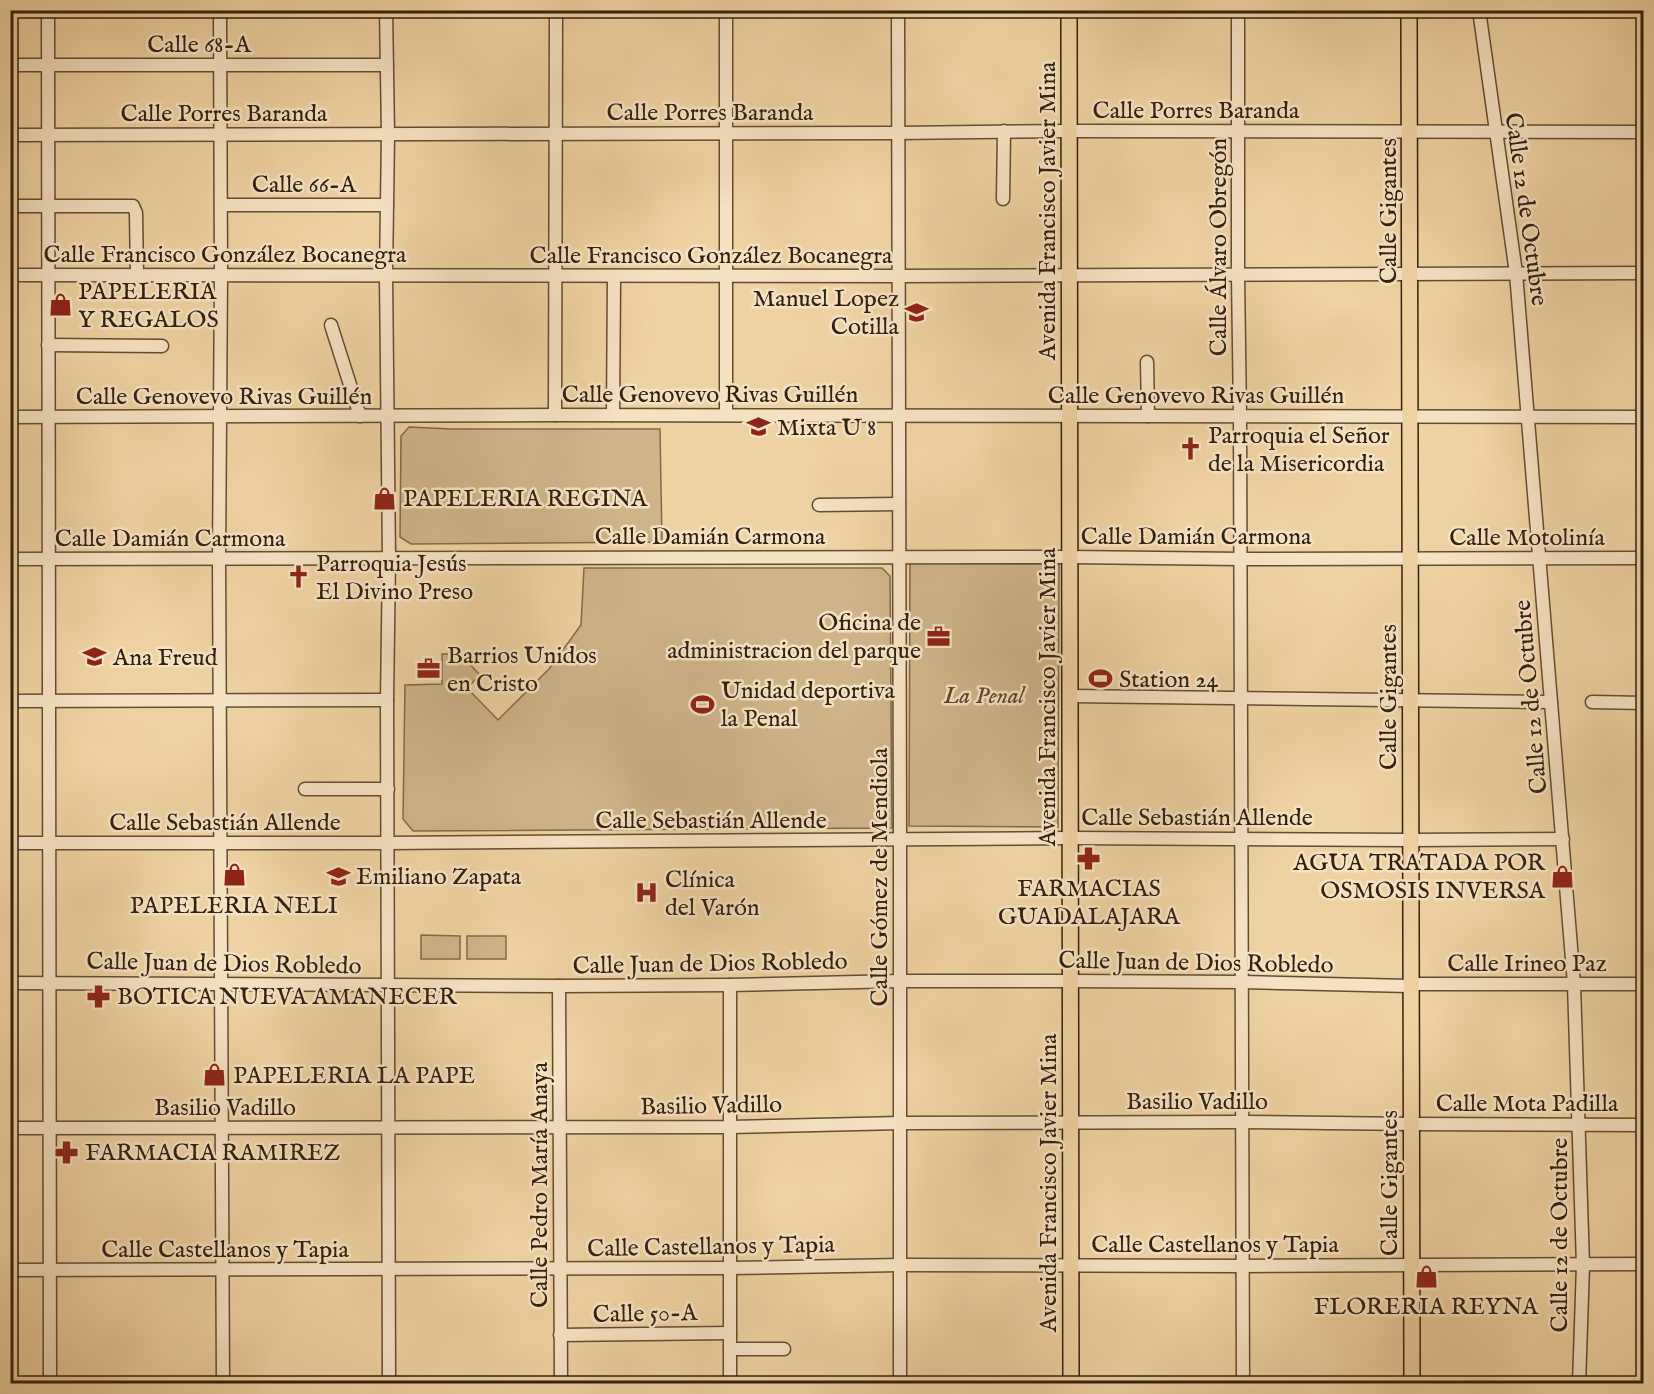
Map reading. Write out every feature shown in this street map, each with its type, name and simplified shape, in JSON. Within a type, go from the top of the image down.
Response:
[{"type":"main road","name":"Avenida Francisco Javier Mina","points":[[1069,10],[1071,1383]]},
{"type":"main road","name":"Calle Gigantes","points":[[1409,10],[1412,1383]]},
{"type":"street","points":[[48,10],[50,1383]]},
{"type":"street","points":[[220,10],[222,1383]]},
{"type":"street","points":[[386,10],[389,558],[387,700],[389,1383]]},
{"type":"street","points":[[555,415],[556,10]]},
{"type":"street","points":[[726,10],[726,415]]},
{"type":"street","name":"Calle Gómez de Mendiola","points":[[898,10],[900,1383]]},
{"type":"street","name":"Calle Álvaro Obregón","points":[[1238,10],[1243,1383]]},
{"type":"street","name":"Calle 12 de Octubre","points":[[1479,10],[1516,273],[1575,984],[1583,1265],[1579,1383]]},
{"type":"street","name":"Calle 68-A","points":[[10,65],[387,65]]},
{"type":"street","points":[[1003,199],[1004,131]]},
{"type":"street","name":"Calle Porres Baranda","points":[[10,135],[1004,131],[1644,132]]},
{"type":"street","name":"Calle 66-A","points":[[220,205],[387,205]]},
{"type":"street","points":[[10,206],[134,207],[137,275]]},
{"type":"street","name":"Calle Francisco González Bocanegra","points":[[10,275],[899,276],[1644,273]]},
{"type":"street","points":[[613,415],[614,276]]},
{"type":"street","points":[[332,325],[360,416]]},
{"type":"street","points":[[48,345],[162,346]]},
{"type":"street","points":[[1147,362],[1148,416]]},
{"type":"street","name":"Calle Genovevo Rivas Guillén","points":[[10,417],[726,415],[1644,417]]},
{"type":"street","points":[[819,505],[899,504]]},
{"type":"street","name":"Calle Damián Carmona","points":[[10,560],[1070,556],[1240,559],[1410,558]]},
{"type":"street","name":"Calle Motolinía","points":[[1410,558],[1644,558]]},
{"type":"street","points":[[1070,696],[1551,702]]},
{"type":"street","points":[[10,700],[387,700]]},
{"type":"street","points":[[1592,702],[1644,703]]},
{"type":"street","points":[[305,789],[388,789]]},
{"type":"street","name":"Calle Sebastián Allende","points":[[10,843],[1070,838],[1563,839]]},
{"type":"street","name":"Calle Juan de Dios Robledo","points":[[10,983],[730,986],[900,981],[1070,981],[1410,986]]},
{"type":"street","name":"Calle Irineo Paz","points":[[1410,986],[1416,984],[1644,984]]},
{"type":"street","name":"Calle Pedro María Anaya","points":[[559,986],[561,1383]]},
{"type":"street","points":[[730,986],[730,1383]]},
{"type":"street","name":"Basilio Vadillo","points":[[10,1128],[730,1127],[900,1123],[1242,1122],[1411,1124]]},
{"type":"street","name":"Calle Mota Padilla","points":[[1411,1124],[1644,1125]]},
{"type":"street","name":"Calle Castellanos y Tapia","points":[[10,1270],[730,1268],[1071,1264],[1412,1266],[1644,1264]]},
{"type":"street","name":"Calle 50-A","points":[[560,1335],[730,1333]]},
{"type":"street","points":[[730,1349],[784,1349]]},
{"type":"green space","points":[[409,427],[660,429],[662,542],[411,544],[400,537],[401,436]]},
{"type":"green space","name":"La Penal","points":[[910,563],[1059,564],[1058,827],[909,826]]},
{"type":"green space","name":"Unidad deportiva la Penal","points":[[584,568],[882,568],[890,576],[892,828],[413,831],[403,819],[405,685],[442,684],[442,654],[460,654],[480,675],[467,688],[498,720],[549,669],[581,625]]},
{"type":"green space","points":[[421,935],[460,936],[460,959],[421,959]]},
{"type":"green space","points":[[467,936],[506,936],[506,959],[467,959]]},
{"type":"place","name":"PAPELERIA Y REGALOS","points":[[60,305]]},
{"type":"place","name":"Manuel Lopez Cotilla","points":[[917,312]]},
{"type":"place","name":"Mixta U 8","points":[[759,427]]},
{"type":"place","name":"Parroquia el Señor de la Misericordia","points":[[1190,449]]},
{"type":"place","name":"PAPELERIA REGINA","points":[[385,498]]},
{"type":"place","name":"Parroquia Jesús El Divino Preso","points":[[298,577]]},
{"type":"place","name":"Oficina de administracion del parque","points":[[939,636]]},
{"type":"place","name":"Ana Freud","points":[[95,657]]},
{"type":"place","name":"Barrios Unidos en Cristo","points":[[429,669]]},
{"type":"place","name":"Station 24","points":[[1101,679]]},
{"type":"place","name":"Unidad deportiva la Penal","points":[[703,704]]},
{"type":"place","name":"FARMACIAS GUADALAJARA","points":[[1089,858]]},
{"type":"place","name":"PAPELERIA NELI","points":[[234,875]]},
{"type":"place","name":"Emiliano Zapata","points":[[338,876]]},
{"type":"place","name":"AGUA TRATADA POR OSMOSIS INVERSA","points":[[1563,876]]},
{"type":"place","name":"Clínica del Varón","points":[[647,893]]},
{"type":"place","name":"BOTICA NUEVA AMANECER","points":[[99,996]]},
{"type":"place","name":"PAPELERIA LA PAPE","points":[[215,1075]]},
{"type":"place","name":"FARMACIA RAMIREZ","points":[[67,1152]]},
{"type":"place","name":"FLORERIA REYNA","points":[[1426,1276]]}]
